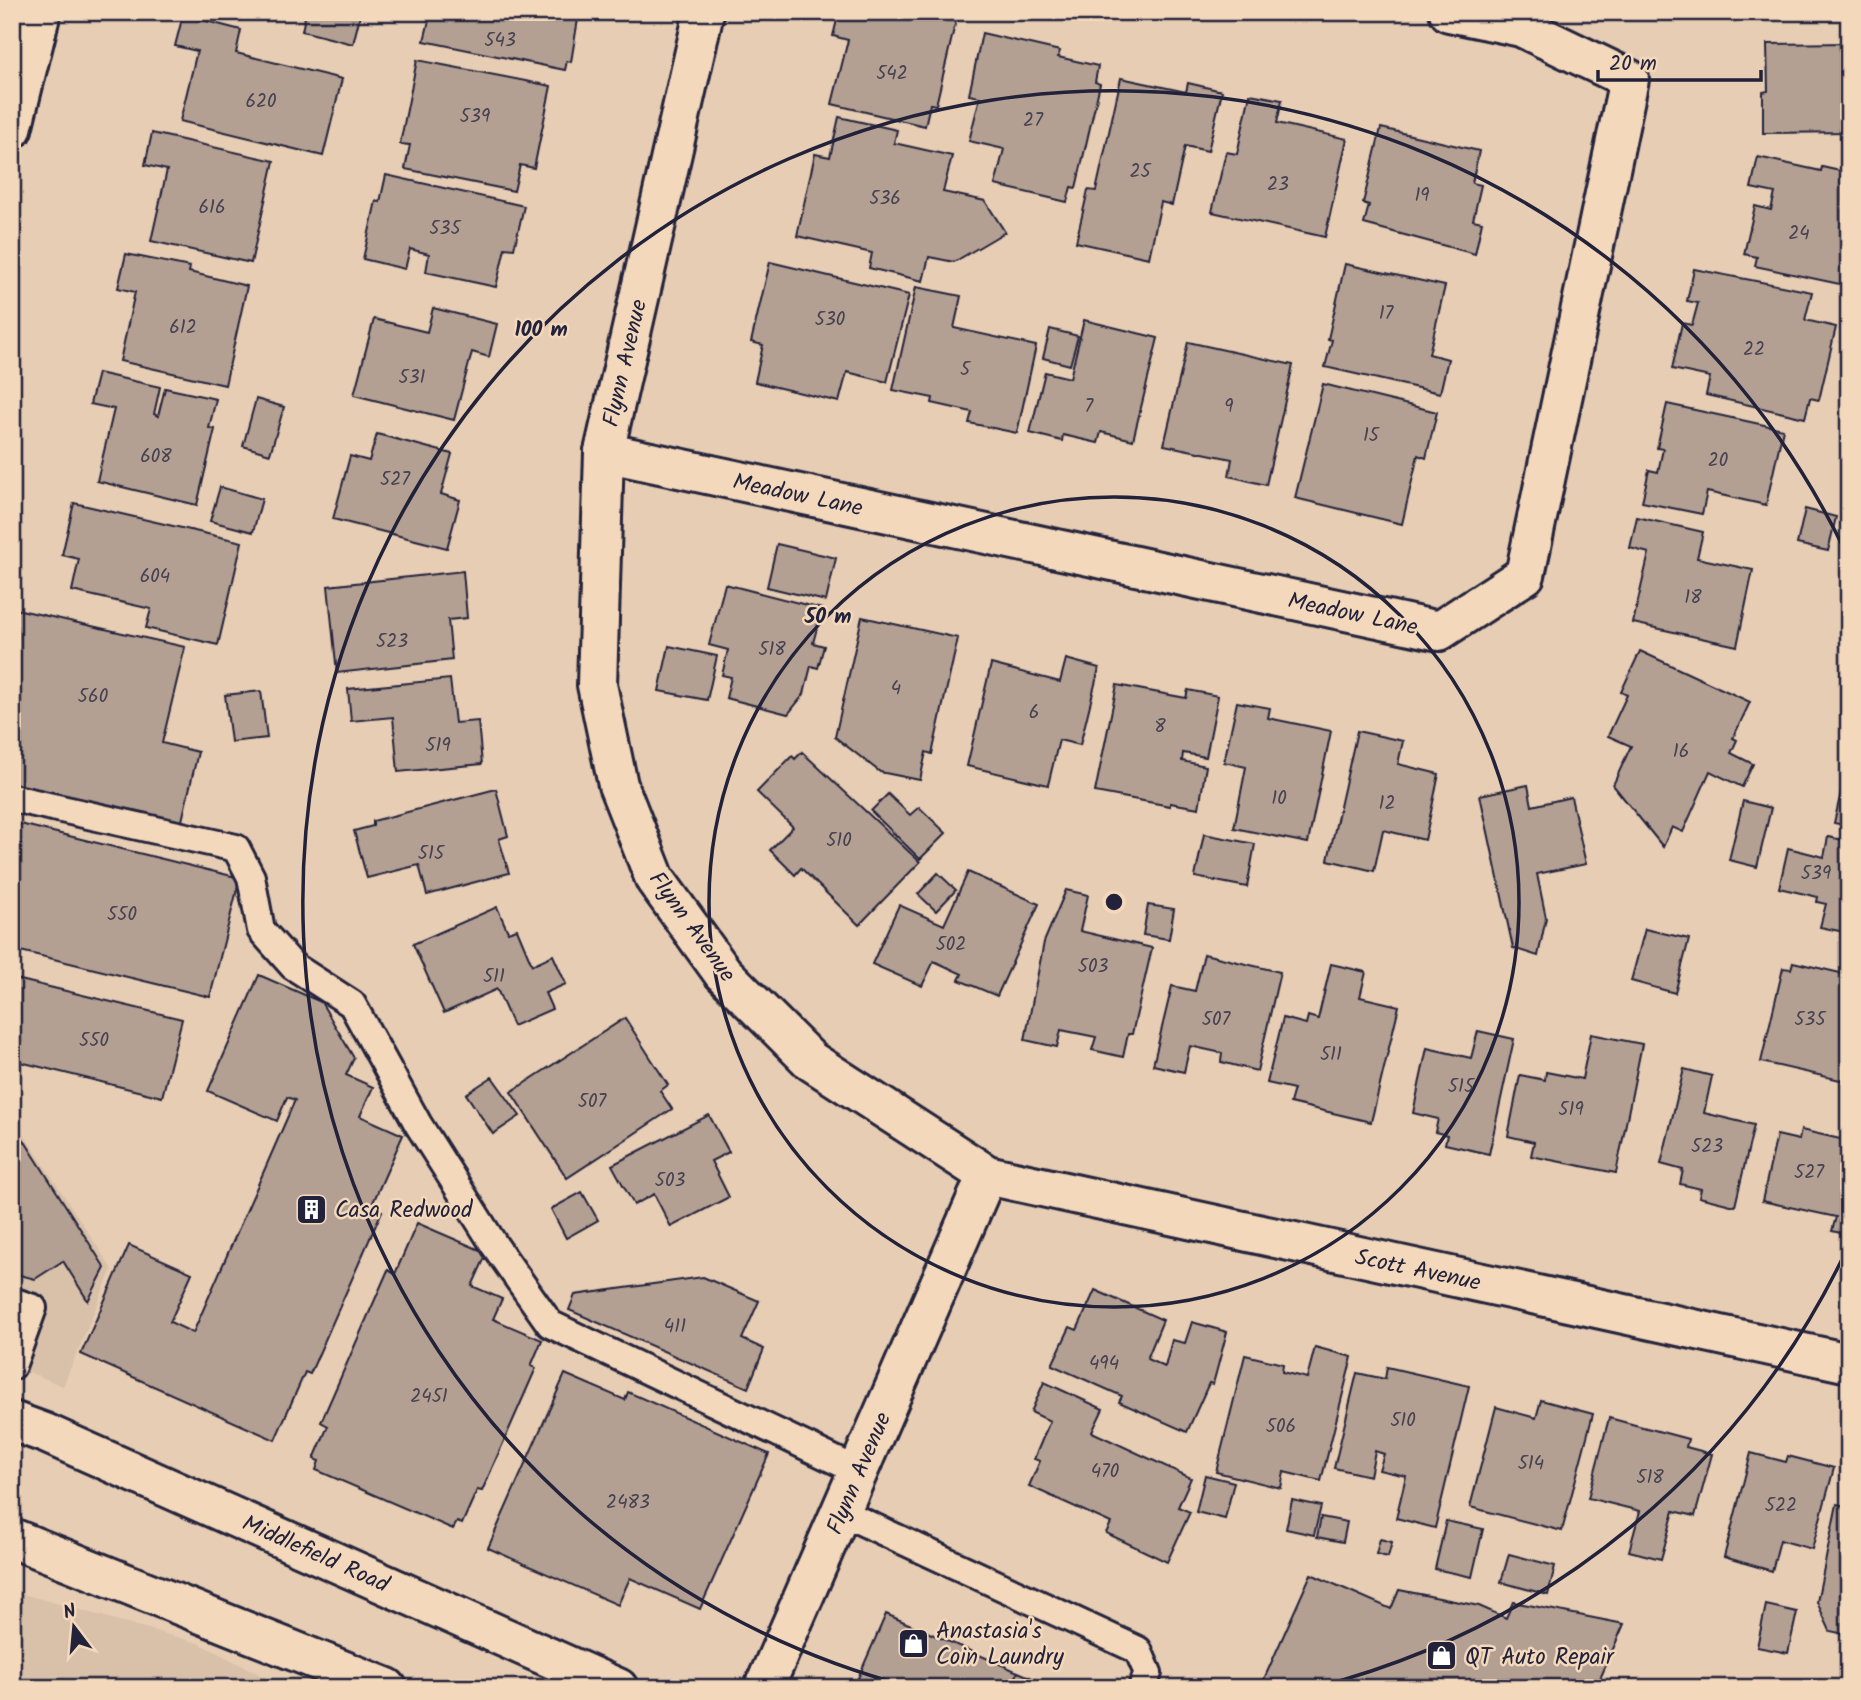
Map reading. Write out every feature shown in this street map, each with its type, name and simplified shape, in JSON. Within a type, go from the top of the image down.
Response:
[{"type":"street","points":[[12,129],[41,12]]},
{"type":"street","name":"Flynn Avenue","points":[[704,12],[604,452],[597,685],[618,785],[655,879],[723,973],[811,1061],[987,1175],[764,1688]]},
{"type":"street","name":"Meadow Lane","points":[[604,452],[1438,631],[1525,575],[1629,79],[1521,27],[1448,12]]},
{"type":"street","name":"Scott Avenue","points":[[987,1175],[1849,1363]]},
{"type":"street","name":"Middlefield Road","points":[[12,1421],[618,1688]]},
{"type":"street","points":[[12,1538],[387,1688]]},
{"type":"lane","points":[[12,797],[236,848],[251,877],[261,930],[293,966],[352,1004],[418,1124],[495,1246],[550,1324],[858,1471]]},
{"type":"lane","points":[[12,1301],[33,1308],[12,1366]]},
{"type":"lane","points":[[841,1512],[1138,1650],[1148,1673],[1142,1688]]},
{"type":"shaded area","points":[[12,1116],[112,1269],[63,1386],[12,1365]]},
{"type":"shaded area","points":[[12,1591],[198,1643],[286,1688],[12,1688]]},
{"type":"building","points":[[306,12],[361,12],[353,44],[302,31]]},
{"type":"building","points":[[431,12],[579,13],[571,62],[567,61],[565,70],[424,41]]},
{"type":"building","points":[[839,12],[923,12],[956,20],[936,105],[930,104],[925,126],[832,104],[848,40],[833,36]]},
{"type":"building","points":[[183,15],[241,30],[236,53],[342,79],[323,156],[180,121],[197,51],[175,46]]},
{"type":"building","points":[[982,33],[1060,51],[1058,57],[1098,66],[1095,82],[1100,84],[1076,188],[1071,187],[1067,202],[995,185],[1004,149],[969,141],[980,97],[969,95]]},
{"type":"building","points":[[1848,43],[1849,132],[1763,133],[1763,92],[1768,91],[1767,44]]},
{"type":"building","points":[[417,60],[551,86],[534,168],[520,165],[514,191],[405,169],[410,145],[400,144]]},
{"type":"building","points":[[1121,78],[1186,92],[1188,83],[1222,91],[1208,151],[1185,146],[1172,205],[1161,202],[1149,258],[1076,242],[1088,190],[1096,191]]},
{"type":"building","points":[[1250,94],[1282,100],[1277,123],[1347,139],[1325,237],[1212,212],[1226,152],[1237,154]]},
{"type":"building","points":[[839,117],[897,130],[894,143],[952,156],[943,192],[985,201],[1005,232],[954,262],[929,257],[923,281],[869,268],[872,253],[797,236],[815,154],[830,157]]},
{"type":"building","points":[[1381,128],[1479,151],[1472,183],[1481,185],[1473,220],[1482,222],[1475,254],[1364,224],[1369,205],[1363,203]]},
{"type":"building","points":[[152,133],[274,161],[251,263],[151,241],[167,170],[145,165]]},
{"type":"building","points":[[1758,157],[1821,171],[1822,167],[1849,173],[1849,286],[1755,266],[1757,257],[1744,254],[1755,206],[1771,210],[1775,193],[1751,188]]},
{"type":"building","points":[[386,175],[524,206],[514,249],[505,248],[496,287],[426,272],[429,254],[410,249],[405,269],[363,259],[376,201],[380,202]]},
{"type":"building","points":[[126,254],[190,267],[189,272],[247,286],[225,385],[120,361],[135,292],[118,288]]},
{"type":"building","points":[[770,262],[909,295],[887,382],[847,372],[839,402],[755,382],[763,345],[751,342]]},
{"type":"building","points":[[1345,264],[1445,286],[1429,354],[1448,359],[1440,393],[1325,367],[1332,340],[1328,339]]},
{"type":"building","points":[[1694,269],[1812,292],[1805,320],[1836,327],[1819,400],[1810,398],[1805,418],[1706,395],[1710,377],[1672,369],[1682,323],[1692,325],[1698,303],[1687,301]]},
{"type":"building","points":[[916,287],[961,296],[954,328],[1036,346],[1017,433],[969,423],[972,412],[932,403],[933,398],[893,390]]},
{"type":"building","points":[[433,308],[497,324],[489,357],[472,352],[454,420],[354,395],[374,319],[427,332]]},
{"type":"building","points":[[1084,320],[1158,338],[1133,440],[1101,432],[1098,443],[1063,435],[1062,441],[1030,433],[1045,372],[1070,378]]},
{"type":"building","points":[[1050,329],[1078,336],[1070,365],[1043,358]]},
{"type":"building","points":[[1188,342],[1293,365],[1266,485],[1229,476],[1232,459],[1164,445]]},
{"type":"building","points":[[98,373],[160,387],[154,414],[158,416],[165,388],[216,399],[209,428],[215,429],[197,505],[97,481],[114,409],[90,404]]},
{"type":"building","points":[[1323,384],[1437,412],[1426,458],[1418,455],[1402,524],[1295,498]]},
{"type":"building","points":[[256,399],[284,407],[270,454],[243,446]]},
{"type":"building","points":[[1667,404],[1783,429],[1766,505],[1707,492],[1702,514],[1642,502],[1649,470],[1658,472],[1663,449],[1657,448]]},
{"type":"building","points":[[377,434],[452,454],[441,494],[460,500],[447,548],[333,519],[350,456],[369,461]]},
{"type":"building","points":[[220,487],[262,499],[253,532],[210,521]]},
{"type":"building","points":[[74,503],[242,542],[218,645],[146,628],[151,609],[72,591],[79,559],[62,555]]},
{"type":"building","points":[[1805,509],[1836,517],[1828,551],[1797,544]]},
{"type":"building","points":[[1637,517],[1703,532],[1697,558],[1753,570],[1737,646],[1633,623],[1649,553],[1630,548]]},
{"type":"building","points":[[777,544],[836,558],[826,601],[767,587]]},
{"type":"building","points":[[463,571],[467,618],[448,620],[452,660],[337,673],[328,586]]},
{"type":"building","points":[[725,584],[822,609],[813,643],[824,646],[818,668],[811,666],[804,694],[788,714],[726,698],[731,677],[722,675],[728,650],[709,645]]},
{"type":"building","points":[[16,609],[185,647],[162,743],[198,752],[181,825],[12,785],[12,623]]},
{"type":"building","points":[[862,617],[958,638],[932,754],[926,752],[920,780],[880,772],[835,737]]},
{"type":"building","points":[[669,646],[717,656],[707,700],[659,691]]},
{"type":"building","points":[[1640,651],[1750,702],[1733,738],[1737,740],[1731,753],[1753,764],[1742,787],[1710,771],[1683,832],[1672,827],[1663,847],[1613,785],[1631,746],[1608,736],[1627,695],[1621,692]]},
{"type":"building","points":[[1066,659],[1099,668],[1080,745],[1059,740],[1048,785],[967,766],[991,664],[1060,682]]},
{"type":"building","points":[[450,679],[455,723],[478,721],[482,764],[398,772],[393,717],[351,721],[348,689]]},
{"type":"building","points":[[1117,685],[1186,698],[1188,690],[1218,696],[1206,757],[1183,753],[1182,761],[1206,766],[1199,808],[1170,803],[1170,806],[1095,792]]},
{"type":"building","points":[[261,691],[267,738],[231,742],[225,695]]},
{"type":"building","points":[[1237,702],[1270,708],[1268,718],[1331,731],[1308,843],[1234,828],[1246,767],[1224,762]]},
{"type":"building","points":[[1357,731],[1403,741],[1398,764],[1439,774],[1425,840],[1383,830],[1374,871],[1328,860]]},
{"type":"building","points":[[802,752],[920,862],[859,925],[801,868],[795,875],[770,850],[793,827],[757,792],[792,756],[795,759]]},
{"type":"building","points":[[1849,757],[1849,826],[1834,823]]},
{"type":"building","points":[[1528,785],[1532,806],[1571,797],[1586,864],[1537,874],[1546,918],[1538,956],[1513,948],[1480,795]]},
{"type":"building","points":[[496,789],[508,836],[499,839],[509,873],[427,895],[419,865],[367,878],[354,831],[373,826],[373,821]]},
{"type":"building","points":[[888,794],[910,815],[919,807],[946,833],[920,859],[871,811]]},
{"type":"building","points":[[1743,801],[1771,808],[1757,867],[1729,860]]},
{"type":"building","points":[[12,822],[240,878],[210,997],[12,949]]},
{"type":"building","points":[[1204,834],[1255,844],[1247,887],[1195,877]]},
{"type":"building","points":[[1828,837],[1849,841],[1849,933],[1820,927],[1826,904],[1817,902],[1818,897],[1779,888],[1788,848],[1824,857]]},
{"type":"building","points":[[968,872],[1039,904],[997,996],[959,980],[962,974],[934,961],[922,986],[872,964],[899,905],[944,925]]},
{"type":"building","points":[[938,873],[956,890],[936,911],[918,894]]},
{"type":"building","points":[[1066,890],[1088,895],[1080,931],[1152,948],[1132,1034],[1128,1034],[1123,1057],[1092,1050],[1096,1037],[1061,1030],[1057,1047],[1025,1040],[1044,942]]},
{"type":"building","points":[[1148,905],[1174,909],[1169,939],[1143,935]]},
{"type":"building","points":[[497,907],[508,932],[517,929],[532,965],[553,955],[566,984],[545,993],[552,1009],[513,1026],[497,989],[444,1013],[413,944]]},
{"type":"building","points":[[1645,929],[1689,939],[1675,993],[1631,981]]},
{"type":"building","points":[[1204,954],[1280,972],[1257,1071],[1221,1062],[1222,1053],[1190,1046],[1184,1072],[1153,1065],[1172,986],[1195,991]]},
{"type":"building","points":[[1793,962],[1849,975],[1849,1082],[1761,1062],[1783,968],[1791,969]]},
{"type":"building","points":[[1331,964],[1366,972],[1360,997],[1399,1006],[1371,1122],[1290,1103],[1294,1089],[1267,1083],[1283,1018],[1306,1024],[1308,1016],[1318,1019]]},
{"type":"building","name":"Casa Redwood","points":[[259,975],[321,1002],[354,1058],[346,1075],[373,1087],[360,1116],[403,1135],[371,1207],[382,1211],[310,1374],[305,1372],[275,1440],[81,1354],[129,1245],[192,1273],[170,1322],[193,1333],[295,1100],[287,1097],[277,1121],[208,1091]]},
{"type":"building","points":[[12,978],[182,1019],[162,1097],[12,1060]]},
{"type":"building","points":[[625,1018],[668,1085],[660,1091],[672,1109],[567,1178],[511,1092]]},
{"type":"building","points":[[1478,1031],[1514,1039],[1489,1154],[1445,1144],[1447,1135],[1435,1132],[1438,1119],[1413,1113],[1427,1048],[1471,1058]]},
{"type":"building","points":[[1591,1034],[1642,1044],[1616,1173],[1531,1156],[1534,1142],[1508,1136],[1520,1075],[1545,1080],[1546,1072],[1582,1079]]},
{"type":"building","points":[[1684,1069],[1712,1076],[1704,1113],[1754,1125],[1735,1206],[1699,1197],[1701,1189],[1680,1184],[1683,1170],[1661,1164]]},
{"type":"building","points":[[492,1077],[520,1116],[493,1134],[466,1094]]},
{"type":"building","points":[[709,1115],[729,1152],[711,1161],[729,1197],[671,1227],[654,1194],[634,1205],[612,1165]]},
{"type":"building","points":[[12,1121],[105,1268],[88,1301],[63,1261],[35,1279],[12,1273]]},
{"type":"building","points":[[1801,1130],[1849,1141],[1849,1235],[1832,1231],[1836,1217],[1762,1201],[1777,1135],[1799,1140]]},
{"type":"building","points":[[582,1192],[598,1220],[566,1238],[551,1209]]},
{"type":"building","points":[[417,1223],[487,1253],[472,1286],[502,1299],[493,1319],[542,1340],[531,1366],[536,1368],[482,1491],[477,1490],[462,1524],[457,1522],[453,1529],[316,1470],[319,1461],[314,1459],[328,1426],[321,1422],[388,1270],[395,1274]]},
{"type":"building","points":[[703,1277],[759,1301],[742,1339],[764,1349],[748,1388],[569,1310],[575,1295]]},
{"type":"building","points":[[1095,1290],[1163,1320],[1147,1359],[1165,1367],[1172,1340],[1185,1343],[1192,1322],[1227,1332],[1213,1384],[1209,1383],[1187,1432],[1119,1402],[1122,1396],[1052,1365],[1070,1327],[1077,1330]]},
{"type":"building","points":[[1315,1347],[1352,1357],[1321,1481],[1284,1472],[1281,1488],[1216,1472],[1245,1355],[1283,1364],[1282,1372],[1307,1378]]},
{"type":"building","points":[[1387,1367],[1469,1386],[1435,1528],[1396,1518],[1406,1476],[1379,1470],[1384,1454],[1375,1451],[1370,1476],[1334,1468],[1357,1373],[1385,1379]]},
{"type":"building","points":[[565,1374],[625,1400],[628,1392],[769,1454],[700,1609],[630,1578],[618,1605],[488,1548]]},
{"type":"building","points":[[1044,1382],[1103,1409],[1092,1432],[1191,1478],[1178,1507],[1190,1512],[1167,1562],[1106,1533],[1111,1523],[1029,1486],[1040,1461],[1034,1459],[1050,1421],[1031,1412]]},
{"type":"building","points":[[1541,1400],[1593,1414],[1562,1531],[1470,1507],[1496,1407],[1536,1418]]},
{"type":"building","points":[[1609,1418],[1688,1439],[1686,1447],[1712,1454],[1695,1516],[1674,1511],[1661,1559],[1629,1551],[1640,1511],[1588,1498]]},
{"type":"building","points":[[1751,1453],[1786,1462],[1788,1456],[1834,1468],[1812,1549],[1780,1540],[1772,1571],[1724,1557]]},
{"type":"building","points":[[1205,1475],[1234,1482],[1225,1519],[1196,1512]]},
{"type":"building","points":[[1292,1500],[1321,1506],[1314,1535],[1286,1529]]},
{"type":"building","points":[[1837,1504],[1849,1507],[1849,1635],[1830,1631],[1817,1602]]},
{"type":"building","points":[[1321,1517],[1347,1522],[1343,1542],[1317,1537]]},
{"type":"building","points":[[1446,1521],[1483,1529],[1472,1577],[1435,1569]]},
{"type":"building","points":[[1380,1539],[1392,1542],[1388,1557],[1376,1554]]},
{"type":"building","points":[[1509,1554],[1555,1566],[1548,1595],[1501,1582]]},
{"type":"building","name":"QT Auto Repair","points":[[1311,1574],[1391,1609],[1399,1590],[1479,1606],[1506,1618],[1513,1602],[1624,1624],[1596,1688],[1260,1688]]},
{"type":"building","points":[[1766,1605],[1797,1612],[1788,1653],[1757,1647]]},
{"type":"building","name":"Anastasia's Coin Laundry","points":[[886,1614],[1018,1672],[1012,1688],[861,1688],[855,1685]]},
{"type":"building","points":[[1018,1672],[1056,1688],[1012,1688]]},
{"type":"place","name":"Casa Redwood","points":[[312,1209]]},
{"type":"place","name":"Anastasia's Coin Laundry","points":[[913,1643]]},
{"type":"place","name":"QT Auto Repair","points":[[1442,1656]]}]
